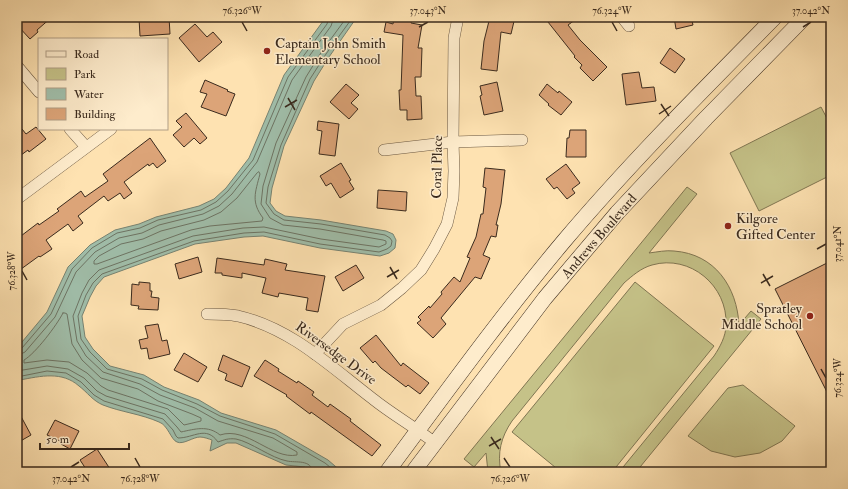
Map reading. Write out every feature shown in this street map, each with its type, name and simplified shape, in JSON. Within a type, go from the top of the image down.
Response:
[{"type":"street","name":"Coral Place","points":[[315,354],[343,324],[381,305],[421,270],[447,224],[453,198],[454,38],[458,17]]},
{"type":"street","points":[[622,17],[629,26]]},
{"type":"street","name":"Andrews Boulevard","points":[[387,472],[490,334],[569,235],[657,138],[775,17]]},
{"type":"street","name":"Andrews Boulevard","points":[[413,472],[545,298],[617,213],[804,17]]},
{"type":"street","points":[[17,66],[38,91]]},
{"type":"street","points":[[71,130],[86,147]]},
{"type":"street","points":[[17,199],[110,130]]},
{"type":"street","points":[[384,150],[453,142],[522,140]]},
{"type":"street","name":"Riversedge Drive","points":[[208,314],[237,316],[262,323],[283,334],[315,354],[374,400],[435,443]]},
{"type":"green space","points":[[821,107],[831,126],[831,175],[759,211],[730,153]]},
{"type":"green space","points":[[687,187],[697,194],[649,253],[674,251],[688,253],[701,258],[721,275],[728,286],[734,298],[739,325],[751,311],[761,319],[636,472],[619,472],[714,356],[722,341],[726,329],[725,311],[721,298],[704,276],[693,269],[680,264],[666,263],[644,268],[624,283],[512,421],[505,433],[501,445],[499,458],[501,472],[488,472],[486,453],[474,467],[464,459]]},
{"type":"green space","points":[[635,282],[714,346],[612,472],[561,472],[512,432]]},
{"type":"green space","points":[[743,385],[795,426],[782,441],[760,453],[735,457],[711,451],[688,436],[728,388]]},
{"type":"water","points":[[326,17],[357,17],[314,81],[284,146],[272,188],[270,203],[276,211],[285,216],[321,220],[386,231],[393,234],[396,240],[395,248],[389,253],[380,256],[320,248],[263,236],[244,237],[195,244],[104,277],[96,286],[82,316],[85,337],[93,349],[110,366],[144,375],[164,387],[199,400],[221,413],[276,430],[328,460],[342,472],[310,472],[305,467],[286,465],[236,443],[227,443],[210,451],[212,440],[205,438],[197,437],[179,443],[175,441],[162,424],[152,419],[103,405],[96,401],[82,388],[66,378],[58,376],[43,376],[20,380],[17,382],[17,348],[47,312],[68,267],[90,245],[115,230],[139,224],[156,217],[199,206],[214,199],[226,188],[249,158],[284,75]]},
{"type":"building","points":[[22,17],[52,17],[37,30],[38,32],[30,39],[17,25],[17,22]]},
{"type":"building","points":[[169,17],[170,34],[140,36],[139,18]]},
{"type":"building","points":[[394,17],[412,17],[411,23],[422,25],[418,48],[422,48],[421,77],[415,77],[416,96],[421,96],[422,119],[407,120],[407,110],[400,110],[399,90],[401,90],[403,35],[384,32],[386,22],[393,24]]},
{"type":"building","points":[[490,17],[515,17],[511,34],[501,32],[497,71],[481,69],[484,41]]},
{"type":"building","points":[[544,17],[579,17],[568,25],[580,40],[607,67],[593,81],[580,68],[582,65],[574,57],[575,56]]},
{"type":"building","points":[[674,17],[691,17],[693,25],[676,29]]},
{"type":"building","points":[[195,24],[207,37],[213,32],[222,42],[199,62],[179,38]]},
{"type":"building","points":[[670,48],[685,59],[675,73],[660,63]]},
{"type":"building","points":[[639,72],[642,88],[654,87],[656,101],[626,105],[622,74]]},
{"type":"building","points":[[205,80],[235,94],[226,116],[201,107],[207,94],[200,92]]},
{"type":"building","points":[[497,82],[503,111],[484,115],[480,96],[482,95],[480,86]]},
{"type":"building","points":[[346,84],[359,95],[351,103],[358,109],[349,119],[330,102]]},
{"type":"building","points":[[547,84],[558,93],[559,91],[572,102],[561,115],[548,105],[549,104],[539,95]]},
{"type":"building","points":[[186,113],[207,138],[200,144],[194,138],[184,147],[173,135],[182,127],[176,121]]},
{"type":"building","points":[[318,121],[339,124],[335,156],[319,154],[322,131],[317,130]]},
{"type":"building","points":[[36,127],[46,139],[29,152],[28,150],[17,158],[17,133],[22,129],[26,134]]},
{"type":"building","points":[[570,130],[586,130],[586,157],[566,157],[567,138],[569,138]]},
{"type":"building","points":[[150,138],[166,161],[157,168],[153,163],[149,166],[148,164],[124,182],[132,193],[124,199],[120,193],[108,201],[104,196],[78,216],[83,223],[73,231],[68,224],[46,240],[52,249],[40,257],[39,256],[17,272],[17,239],[38,223],[39,225],[59,211],[57,209],[81,191],[85,197],[108,181],[103,174]]},
{"type":"building","points":[[341,163],[351,180],[349,181],[354,189],[340,198],[331,183],[326,186],[320,176]]},
{"type":"building","points":[[566,164],[580,183],[572,189],[575,193],[567,199],[557,187],[554,189],[546,179]]},
{"type":"building","points":[[485,168],[505,170],[501,204],[496,225],[498,225],[496,237],[491,236],[483,255],[490,258],[481,279],[475,277],[441,318],[446,324],[433,338],[417,323],[421,320],[418,317],[429,306],[430,308],[454,277],[460,282],[470,258],[467,257],[476,237],[481,214],[483,214],[486,188],[483,187]]},
{"type":"building","points":[[378,190],[407,192],[406,211],[377,208]]},
{"type":"building","points":[[198,257],[202,272],[179,279],[175,264]]},
{"type":"building","points":[[217,258],[264,265],[265,259],[287,264],[285,270],[325,276],[318,312],[306,310],[308,298],[279,293],[278,297],[262,293],[266,278],[242,273],[242,278],[222,275],[222,273],[215,273]]},
{"type":"building","name":"Spratley Middle School","points":[[831,261],[831,400],[775,289]]},
{"type":"building","points":[[356,265],[364,278],[343,291],[335,277]]},
{"type":"building","points":[[139,282],[150,283],[150,291],[152,291],[151,297],[159,298],[158,310],[138,309],[139,306],[131,305],[132,284],[139,285]]},
{"type":"building","points":[[158,324],[162,341],[167,340],[170,354],[149,359],[147,348],[141,349],[139,340],[148,338],[145,326]]},
{"type":"building","points":[[376,335],[401,366],[403,363],[429,383],[420,394],[408,385],[406,387],[381,368],[375,361],[373,363],[360,348]]},
{"type":"building","points":[[184,353],[207,367],[198,382],[174,370]]},
{"type":"building","points":[[223,355],[250,367],[242,387],[225,380],[227,374],[218,370]]},
{"type":"building","points":[[265,360],[279,369],[278,371],[297,383],[298,381],[314,392],[312,395],[328,407],[330,404],[351,419],[350,421],[381,445],[372,456],[311,412],[310,414],[286,396],[287,395],[254,376]]},
{"type":"building","points":[[17,409],[31,435],[17,443]]},
{"type":"building","points":[[55,420],[79,431],[70,449],[61,444],[62,442],[47,435]]},
{"type":"building","points":[[97,449],[112,472],[88,472],[80,460]]},
{"type":"place","name":"Captain John Smith Elementary School","points":[[267,51]]},
{"type":"place","name":"Kilgore Gifted Center","points":[[728,226]]},
{"type":"place","name":"Spratley Middle School","points":[[810,316]]}]
